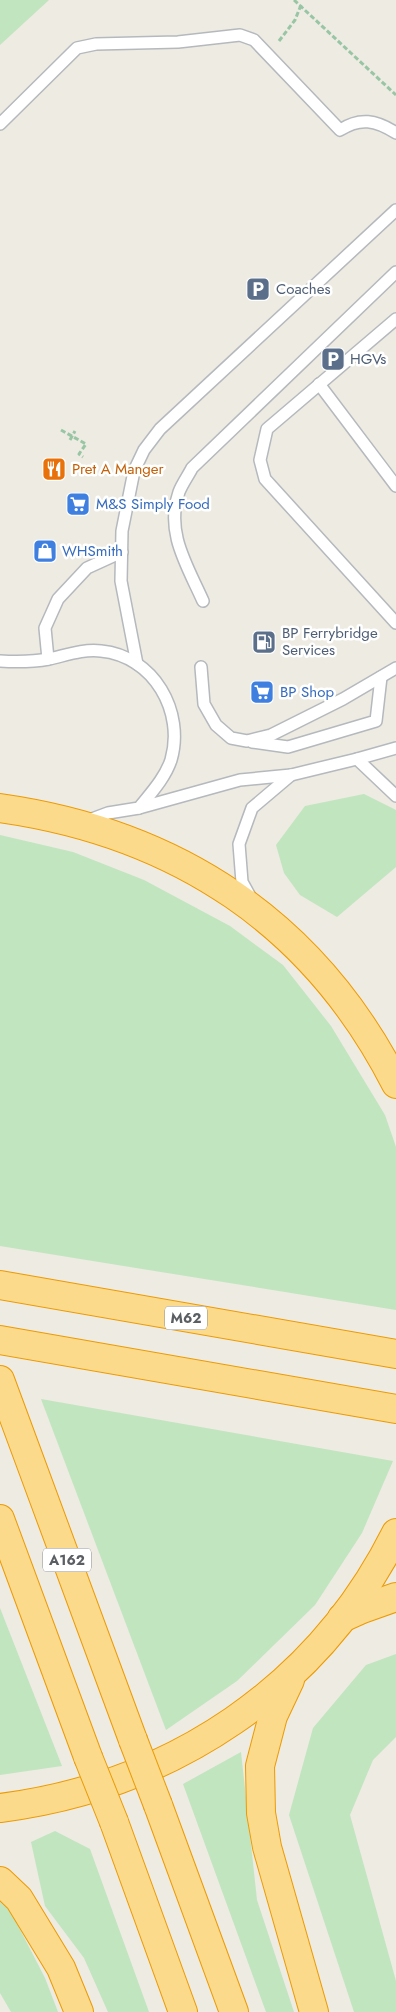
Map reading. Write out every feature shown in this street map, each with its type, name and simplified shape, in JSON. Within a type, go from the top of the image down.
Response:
[{"type":"highway","points":[[0,808],[80,823],[138,843],[181,863],[222,887],[261,915],[322,972],[348,1005],[381,1054],[396,1084]]},
{"type":"highway","points":[[348,1005],[396,1046]]},
{"type":"highway","name":"M62","points":[[0,1285],[396,1354]]},
{"type":"highway","points":[[0,1340],[396,1409]]},
{"type":"highway","name":"A162","points":[[0,1380],[234,2012]]},
{"type":"highway","name":"A162","points":[[0,1519],[183,2012]]},
{"type":"highway","points":[[0,1808],[35,1804],[82,1793],[128,1777],[173,1757],[215,1733],[247,1711],[292,1674],[342,1618],[383,1558],[396,1533]]},
{"type":"highway","points":[[342,1618],[396,1597]]},
{"type":"highway","points":[[292,1674],[273,1716],[260,1766],[261,1813],[267,1847],[314,2012]]},
{"type":"highway","points":[[0,1882],[19,1899],[57,1961],[79,2012]]},
{"type":"lane","points":[[0,124],[78,48],[96,44],[178,42],[240,35],[254,40],[340,130],[350,124],[362,121],[382,124],[396,132]]},
{"type":"lane","points":[[137,664],[121,581],[122,531],[134,471],[144,450],[160,428],[396,210]]},
{"type":"lane","points":[[202,602],[178,544],[173,520],[179,491],[192,468],[396,272]]},
{"type":"lane","points":[[396,319],[267,429],[260,460],[265,479],[396,622]]},
{"type":"lane","points":[[319,384],[396,486]]},
{"type":"lane","points":[[48,659],[45,628],[58,599],[87,568],[122,552]]},
{"type":"lane","points":[[0,661],[25,663],[84,650],[103,651],[121,655],[137,664],[154,678],[167,696],[174,718],[175,740],[170,762],[160,782],[139,808]]},
{"type":"lane","points":[[201,667],[204,704],[216,724],[231,738],[288,747],[376,721],[382,676]]},
{"type":"lane","points":[[248,741],[271,734],[343,699],[396,668]]},
{"type":"lane","points":[[80,823],[108,813],[139,808],[240,780],[291,775],[357,760],[396,748]]},
{"type":"lane","points":[[357,760],[396,796]]},
{"type":"lane","points":[[261,915],[242,882],[239,844],[252,808],[291,775]]},
{"type":"path","points":[[294,0],[396,95]]},
{"type":"path","points":[[268,55],[295,20],[300,5]]},
{"type":"path","points":[[61,430],[71,438],[86,444],[79,454],[84,457]]},
{"type":"path","points":[[71,438],[75,431]]},
{"type":"green space","points":[[0,0],[49,0],[0,45]]},
{"type":"green space","points":[[364,794],[396,810],[396,867],[337,917],[300,895],[284,873],[276,845],[305,806]]},
{"type":"green space","points":[[0,835],[73,852],[144,880],[230,926],[283,965],[331,1026],[385,1115],[396,1147],[396,1310],[0,1246]]},
{"type":"green space","points":[[41,1399],[393,1461],[362,1533],[315,1605],[237,1681],[166,1730]]},
{"type":"green space","points":[[0,1608],[62,1766],[0,1775]]},
{"type":"green space","points":[[396,1654],[396,1737],[373,1760],[350,1815],[396,1981],[396,2012],[354,2012],[289,1815],[313,1728],[366,1665]]},
{"type":"green space","points":[[241,1752],[257,1900],[294,2012],[266,2012],[183,1784]]},
{"type":"green space","points":[[55,1831],[90,1849],[149,2012],[108,2012],[84,1958],[45,1906],[31,1842]]},
{"type":"green space","points":[[0,1902],[11,1912],[45,1978],[58,2012],[11,2012],[0,1993]]},
{"type":"place","name":"Coaches","points":[[258,289]]},
{"type":"place","name":"HGVs","points":[[333,359]]},
{"type":"place","name":"Pret A Manger","points":[[54,469]]},
{"type":"place","name":"M&S Simply Food","points":[[78,504]]},
{"type":"place","name":"WHSmith","points":[[45,551]]},
{"type":"place","name":"BP Ferrybridge Services","points":[[264,642]]},
{"type":"place","name":"BP Shop","points":[[262,692]]}]
